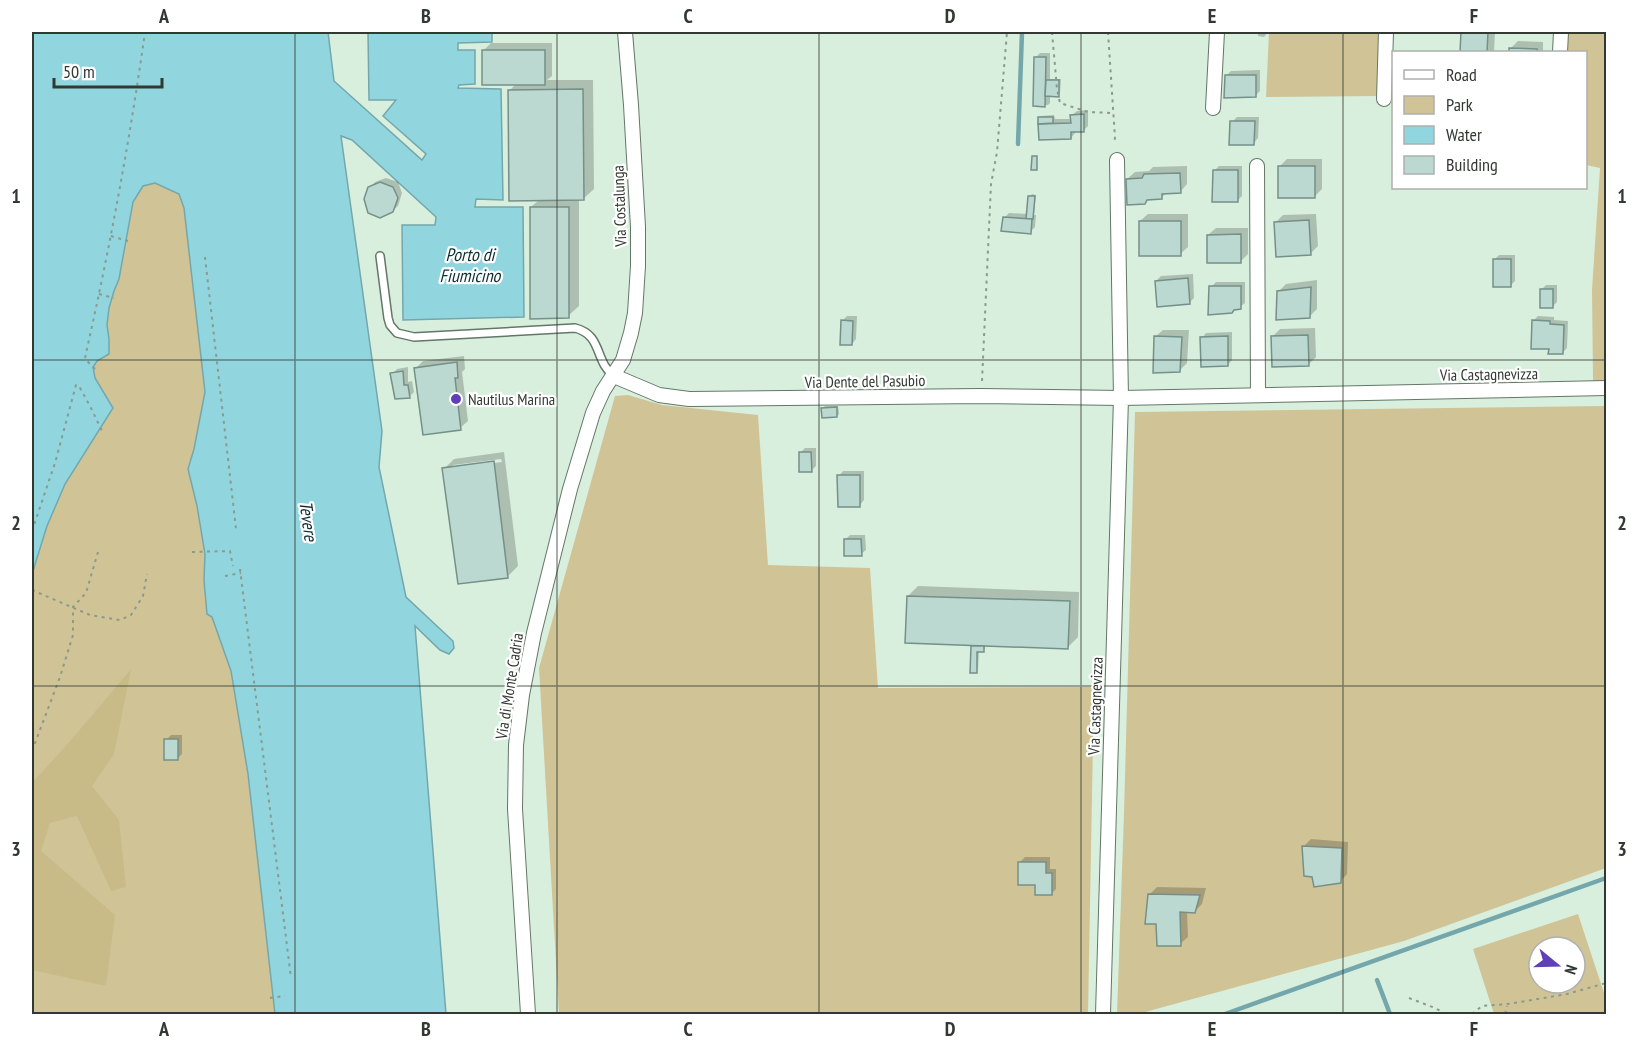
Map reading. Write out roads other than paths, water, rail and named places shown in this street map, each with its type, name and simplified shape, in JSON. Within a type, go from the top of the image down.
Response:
[{"type":"street","name":"Via Costalunga","points":[[614,376],[631,333],[635,313],[638,266],[625,32]]},
{"type":"street","points":[[1213,108],[1217,32]]},
{"type":"street","points":[[1384,99],[1386,32]]},
{"type":"street","points":[[1560,51],[1561,32]]},
{"type":"street","name":"Via Castagnevizza","points":[[1103,1014],[1121,398],[1117,160]]},
{"type":"street","points":[[1257,166],[1257,394]]},
{"type":"street","name":"Via Dente del Pasubio","points":[[614,376],[659,395],[689,399],[981,396],[1121,398]]},
{"type":"street","name":"Via di Monte Cadria","points":[[528,1014],[515,809],[515,760],[519,720],[526,673],[542,599],[570,489],[593,413],[603,391],[614,376]]},
{"type":"street","name":"Via Castagnevizza","points":[[1121,398],[1606,388]]},
{"type":"lane","points":[[380,256],[388,318],[390,325],[397,333],[414,337],[575,328],[586,332],[594,340],[605,367],[614,376]]},
{"type":"water","points":[[32,32],[328,32],[334,81],[422,160],[426,154],[383,116],[396,100],[369,100],[368,32],[492,33],[492,42],[458,43],[458,50],[475,50],[475,84],[459,85],[458,88],[501,89],[503,200],[476,199],[475,207],[523,207],[524,317],[403,320],[402,225],[435,225],[436,217],[352,140],[341,136],[382,431],[379,467],[406,597],[453,641],[454,648],[449,654],[440,650],[415,626],[446,1014],[275,1014],[248,774],[231,671],[212,617],[207,614],[204,580],[205,554],[188,469],[205,392],[184,208],[179,194],[155,183],[143,186],[133,202],[119,279],[109,308],[107,325],[109,354],[97,361],[93,367],[95,378],[113,408],[65,484],[47,526],[32,574]]},
{"type":"waterway","points":[[1018,144],[1022,32]]},
{"type":"waterway","points":[[1225,1014],[1606,878]]},
{"type":"waterway","points":[[1377,980],[1390,1014]]},
{"type":"place","name":"Nautilus Marina","points":[[456,399]]},
{"type":"water label","name":"Porto di Fiumicino","points":[[470,265]]},
{"type":"water label","name":"Tevere","points":[[308,521]]}]
